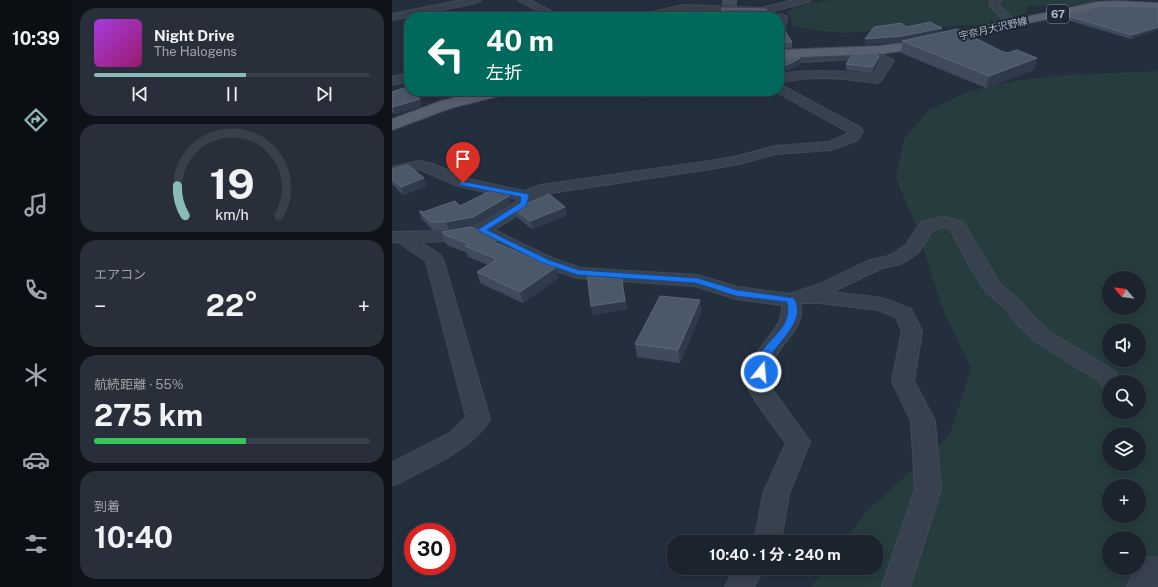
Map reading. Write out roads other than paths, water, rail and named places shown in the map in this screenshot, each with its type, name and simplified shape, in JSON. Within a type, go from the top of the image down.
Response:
[{"type":"main road","name":"宇奈月大沢野線","points":[[784,54],[880,50],[902,47],[1097,5],[1116,4],[1158,6]]},
{"type":"main road","points":[[392,125],[424,111],[459,100],[478,96]]},
{"type":"street","points":[[417,12],[476,0]]},
{"type":"street","points":[[523,0],[547,12]]},
{"type":"street","points":[[665,12],[682,8],[761,11],[806,0]]},
{"type":"street","points":[[996,0],[994,5],[1012,23]]},
{"type":"street","points":[[392,17],[404,15]]},
{"type":"street","points":[[784,60],[875,55],[888,61],[876,79],[845,74],[805,74],[784,81]]},
{"type":"street","points":[[784,79],[806,64],[806,61],[800,58]]},
{"type":"street","points":[[392,81],[404,78]]},
{"type":"street","points":[[392,171],[419,165],[428,167],[463,183],[525,196],[541,190],[739,160],[775,150],[831,146],[853,137],[856,131],[784,85]]},
{"type":"street","points":[[398,237],[449,236],[481,230],[524,204],[525,196]]},
{"type":"street","points":[[791,300],[832,286],[876,264],[895,260],[912,248],[927,226],[944,222],[957,226],[981,270],[993,288],[1010,302],[1029,324],[1043,337],[1104,375]]},
{"type":"street","points":[[481,230],[546,262],[578,273],[697,280],[736,293],[791,300],[820,297],[882,304],[904,314],[912,331],[903,381],[924,421],[928,489],[896,587]]},
{"type":"street","points":[[392,475],[458,439],[478,419],[434,259],[398,237]]},
{"type":"street","points":[[769,535],[776,494],[798,442],[759,387],[764,357],[790,324],[794,311],[791,300]]},
{"type":"street","points":[[1140,587],[1150,570],[1158,571]]},
{"type":"street","points":[[739,587],[746,575]]}]
